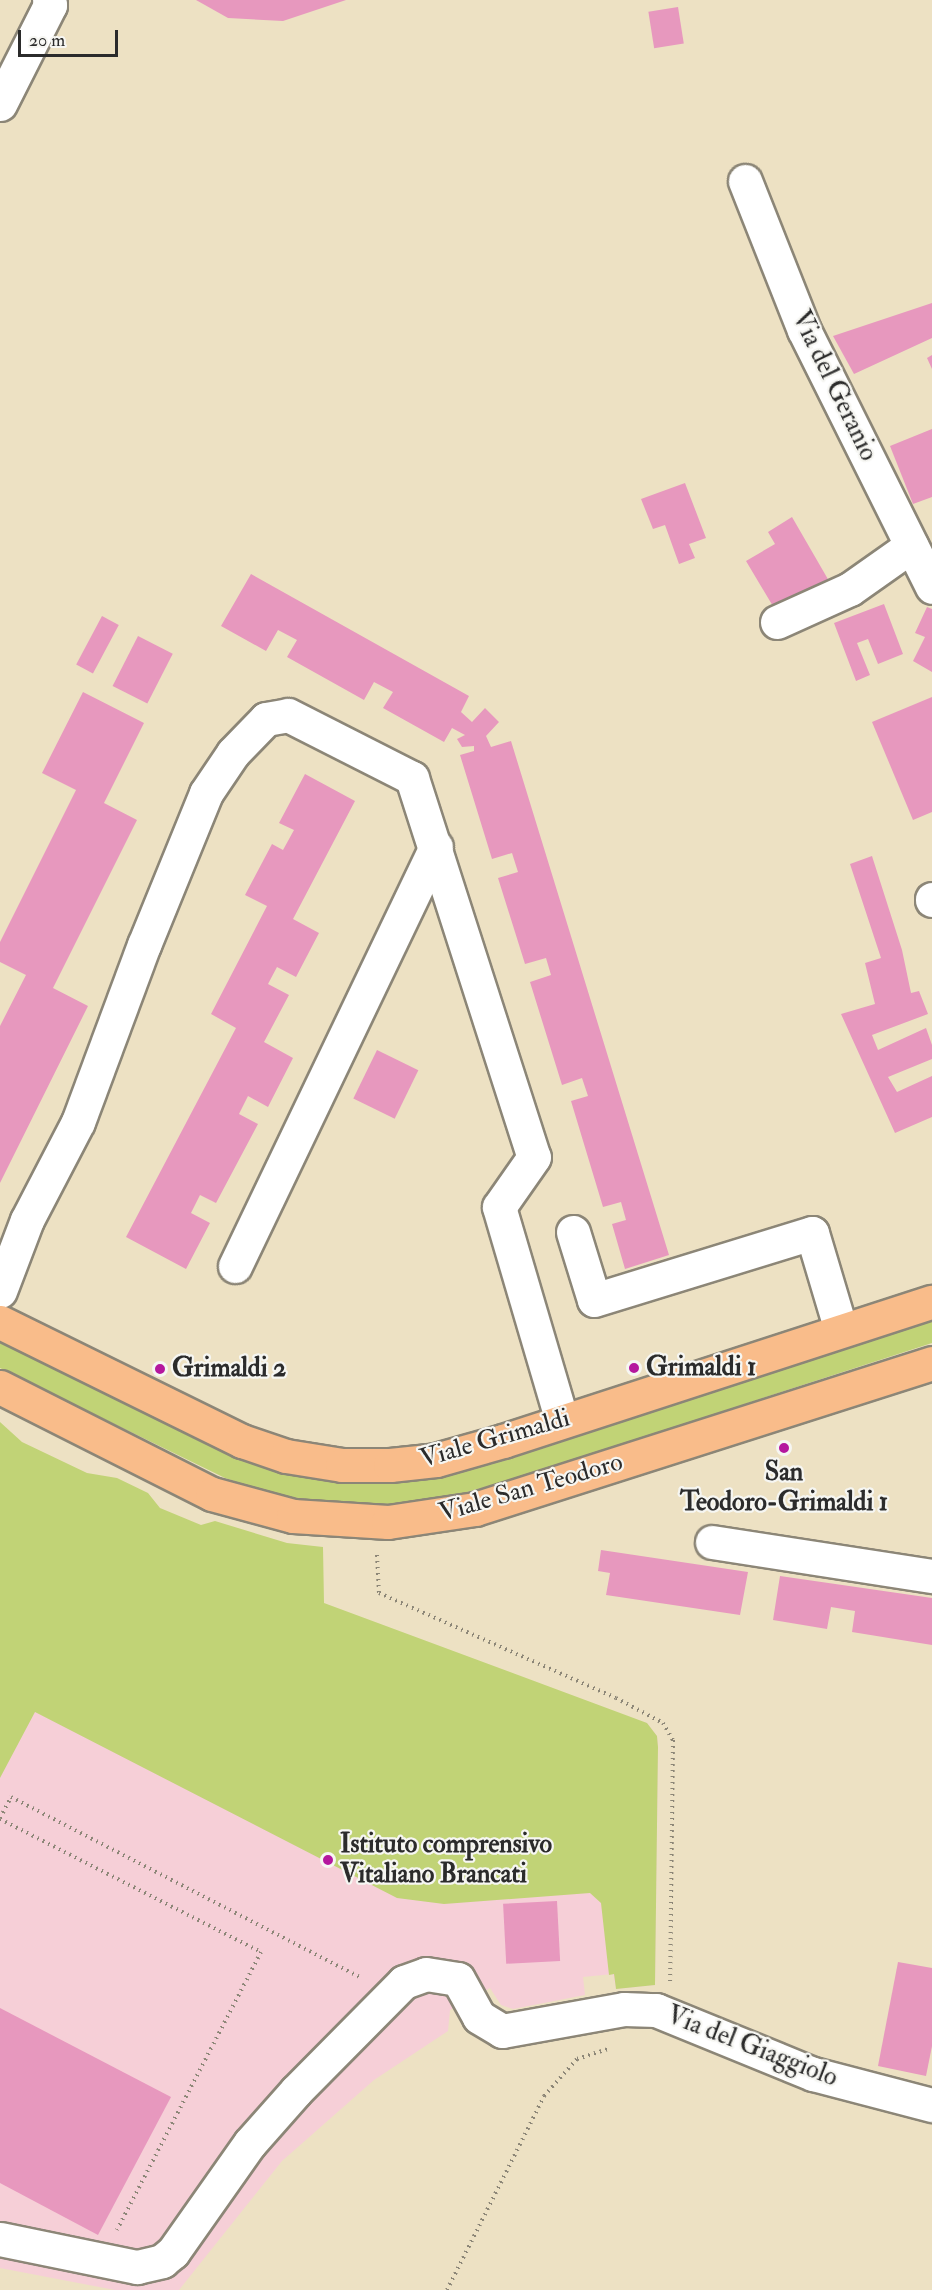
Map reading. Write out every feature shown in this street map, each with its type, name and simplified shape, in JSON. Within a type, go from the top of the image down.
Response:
[{"type":"main road","name":"Viale Grimaldi","points":[[0,1322],[188,1416],[286,1456],[342,1465],[436,1460],[932,1302]]},
{"type":"main road","name":"Viale San Teodoro","points":[[0,1388],[212,1494],[293,1516],[388,1522],[475,1509],[932,1363]]},
{"type":"street","points":[[0,104],[50,5],[49,0]]},
{"type":"street","name":"Via del Geranio","points":[[745,181],[804,330],[932,587]]},
{"type":"street","points":[[777,622],[850,589],[911,546]]},
{"type":"street","points":[[0,1291],[27,1220],[78,1122],[144,945],[206,793],[233,753],[266,719],[288,715],[313,725],[412,778],[534,1157],[499,1207],[562,1421]]},
{"type":"street","points":[[235,1266],[436,848]]},
{"type":"street","points":[[573,1232],[594,1300],[812,1233],[841,1330]]},
{"type":"street","points":[[712,1542],[932,1575]]},
{"type":"street","name":"Via del Giaggiolo","points":[[0,2239],[102,2260],[151,2266],[173,2252],[250,2143],[332,2052],[414,1976],[437,1973],[458,1979],[474,2008],[489,2026],[516,2032],[624,2009],[666,2012],[813,2074],[932,2105]]},
{"type":"path","points":[[379,1593],[616,1698],[663,1723],[673,1740],[672,1938],[666,2012]]},
{"type":"path","points":[[102,2260],[261,1952],[0,1819],[11,1797],[392,1994]]},
{"type":"path","points":[[447,2290],[544,2096],[577,2059],[611,2048]]},
{"type":"shaded area","name":"Istituto comprensivo Vitaliano Brancati","points":[[0,1546],[647,1723],[657,1736],[658,1747],[655,1985],[616,1989],[613,1974],[583,1977],[585,1995],[513,2009],[501,2005],[490,1988],[450,2010],[448,2031],[374,2080],[282,2161],[179,2290],[115,2290],[0,2268]]},
{"type":"green space","points":[[932,1321],[932,1343],[514,1479],[442,1499],[390,1504],[336,1503],[275,1495],[225,1478],[0,1368],[0,1342],[237,1459],[283,1474],[341,1484],[392,1484],[441,1478],[510,1459]]},
{"type":"green space","points":[[0,1422],[22,1442],[87,1473],[117,1478],[148,1493],[160,1508],[201,1525],[215,1521],[287,1543],[323,1547],[324,1603],[647,1723],[657,1736],[658,1747],[655,1985],[616,1989],[614,1974],[609,1975],[601,1903],[590,1893],[444,1904],[397,1898],[35,1712],[0,1778]]},
{"type":"building","points":[[196,0],[346,0],[283,21],[228,18]]},
{"type":"building","points":[[678,7],[684,44],[654,48],[648,12]]},
{"type":"building","points":[[932,303],[932,338],[854,374],[833,336]]},
{"type":"building","points":[[932,355],[932,369],[927,358]]},
{"type":"building","points":[[932,429],[932,497],[913,504],[890,446]]},
{"type":"building","points":[[685,483],[706,538],[689,544],[695,558],[679,564],[665,525],[653,529],[641,499]]},
{"type":"building","points":[[792,517],[829,581],[777,613],[746,561],[775,544],[768,532]]},
{"type":"building","points":[[251,574],[469,696],[461,712],[472,722],[485,708],[499,722],[486,736],[491,747],[511,741],[669,1255],[625,1269],[612,1224],[626,1220],[621,1202],[603,1207],[571,1101],[588,1096],[582,1078],[562,1085],[530,982],[551,975],[546,958],[525,964],[498,878],[518,872],[512,853],[492,859],[460,755],[474,751],[474,746],[462,747],[457,739],[465,735],[452,728],[444,742],[383,708],[393,692],[374,682],[364,700],[287,657],[297,640],[278,630],[266,651],[221,626]]},
{"type":"building","points":[[884,604],[903,654],[878,664],[868,639],[857,643],[870,675],[856,681],[834,623]]},
{"type":"building","points":[[927,607],[932,609],[932,672],[913,661],[925,637],[915,633]]},
{"type":"building","points":[[102,616],[119,625],[93,673],[76,665]]},
{"type":"building","points":[[138,636],[173,654],[147,704],[113,686]]},
{"type":"building","points":[[83,692],[144,723],[104,803],[137,820],[53,988],[88,1006],[0,1183],[0,1026],[26,975],[0,962],[0,942],[76,790],[42,773]]},
{"type":"building","points":[[932,697],[932,812],[913,820],[872,722]]},
{"type":"building","points":[[305,774],[355,801],[293,919],[319,933],[296,977],[277,967],[268,984],[289,995],[264,1042],[293,1058],[268,1107],[248,1096],[239,1114],[258,1124],[216,1203],[200,1195],[191,1213],[210,1223],[186,1269],[126,1237],[236,1028],[211,1014],[267,906],[245,895],[272,844],[283,850],[294,830],[279,823]]},
{"type":"building","points":[[872,856],[902,950],[911,993],[919,991],[928,1014],[872,1035],[878,1050],[926,1028],[932,1045],[932,1059],[888,1077],[897,1092],[932,1076],[932,1117],[895,1133],[841,1014],[875,1004],[865,963],[881,958],[850,864]]},
{"type":"building","points":[[377,1050],[418,1070],[395,1119],[353,1099]]},
{"type":"building","points":[[601,1550],[748,1572],[740,1615],[606,1595],[610,1573],[598,1571]]},
{"type":"building","points":[[780,1576],[932,1598],[932,1645],[852,1632],[855,1611],[831,1607],[827,1629],[773,1620]]},
{"type":"building","points":[[557,1901],[560,1961],[506,1964],[503,1904]]},
{"type":"building","points":[[898,1962],[932,1968],[932,2046],[926,2076],[878,2066]]},
{"type":"building","points":[[0,2008],[171,2097],[98,2235],[0,2183]]},
{"type":"place","name":"Grimaldi 1","points":[[634,1368]]},
{"type":"place","name":"Grimaldi 2","points":[[160,1369]]},
{"type":"place","name":"San Teodoro-Grimaldi 1","points":[[784,1448]]},
{"type":"place","name":"Istituto comprensivo Vitaliano Brancati","points":[[328,1860]]}]
